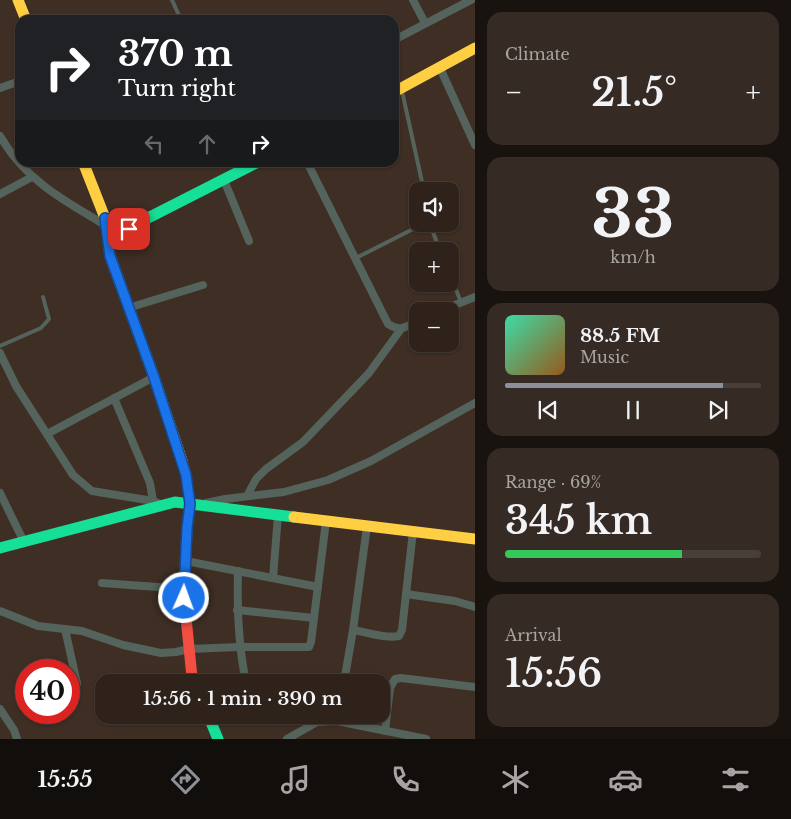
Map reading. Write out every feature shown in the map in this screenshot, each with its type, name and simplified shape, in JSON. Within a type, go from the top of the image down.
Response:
[{"type":"street","points":[[18,0],[24,15]]},
{"type":"street","points":[[413,0],[425,23]]},
{"type":"street","points":[[399,37],[471,0]]},
{"type":"street","points":[[399,89],[475,48]]},
{"type":"street","points":[[440,68],[475,145]]},
{"type":"street","points":[[0,88],[15,83]]},
{"type":"street","points":[[0,136],[15,157]]},
{"type":"street","points":[[23,167],[32,177],[51,192],[106,222],[129,229]]},
{"type":"street","points":[[85,167],[106,222],[110,256],[154,377],[195,504],[186,561],[185,589],[192,674]]},
{"type":"street","points":[[109,244],[146,219],[224,180],[244,167]]},
{"type":"street","points":[[309,167],[388,324],[401,329]]},
{"type":"street","points":[[0,194],[32,177]]},
{"type":"street","points":[[224,180],[249,241]]},
{"type":"street","points":[[128,308],[203,285]]},
{"type":"street","points":[[459,303],[475,297]]},
{"type":"street","points":[[247,496],[256,479],[266,469],[303,442],[369,373],[401,329],[409,326]]},
{"type":"street","points":[[0,353],[16,386],[73,475],[92,492],[158,503],[195,504],[475,539]]},
{"type":"street","points":[[47,434],[154,377]]},
{"type":"street","points":[[114,398],[158,503]]},
{"type":"street","points":[[195,504],[284,492],[328,480],[370,461],[475,403]]},
{"type":"street","points":[[0,493],[24,542]]},
{"type":"street","points":[[0,548],[158,503]]},
{"type":"street","points":[[273,578],[278,514]]},
{"type":"street","points":[[0,611],[38,626],[82,631],[123,645],[161,653],[189,649],[310,647],[326,520]]},
{"type":"street","points":[[345,674],[367,526]]},
{"type":"street","points":[[353,630],[384,636],[399,636],[402,630],[413,532]]},
{"type":"street","points":[[186,561],[318,587]]},
{"type":"street","points":[[238,571],[237,610],[239,647],[244,672]]},
{"type":"street","points":[[102,583],[185,589]]},
{"type":"street","points":[[406,594],[455,601],[475,607]]},
{"type":"street","points":[[237,610],[314,618]]},
{"type":"street","points":[[65,629],[72,659]]},
{"type":"street","points":[[385,731],[390,688],[395,679],[401,678],[475,687]]},
{"type":"street","points":[[0,709],[14,730],[17,739]]},
{"type":"street","points":[[212,724],[218,739]]},
{"type":"street","points":[[287,739],[313,724]]},
{"type":"street","points":[[360,724],[426,739]]},
{"type":"lane","points":[[172,0],[179,15]]},
{"type":"lane","points":[[399,97],[422,182]]},
{"type":"lane","points":[[355,259],[409,231]]},
{"type":"lane","points":[[458,292],[462,302]]},
{"type":"lane","points":[[0,346],[41,328],[49,320],[43,297]]},
{"type":"traffic: fast","points":[[109,244],[146,219],[248,167]]},
{"type":"traffic: fast","points":[[0,548],[175,502],[294,517]]},
{"type":"traffic: fast","points":[[212,724],[218,739]]},
{"type":"traffic: slow","points":[[18,0],[24,15]]},
{"type":"traffic: slow","points":[[399,89],[475,48]]},
{"type":"traffic: slow","points":[[85,167],[105,218],[110,256],[182,461]]},
{"type":"traffic: slow","points":[[294,517],[475,539]]},
{"type":"traffic: jam","points":[[105,218],[129,229]]},
{"type":"traffic: jam","points":[[182,461],[190,504],[184,598],[192,674]]},
{"type":"route","points":[[129,229],[105,218],[110,256],[154,377],[186,475],[190,504],[184,598]]}]
